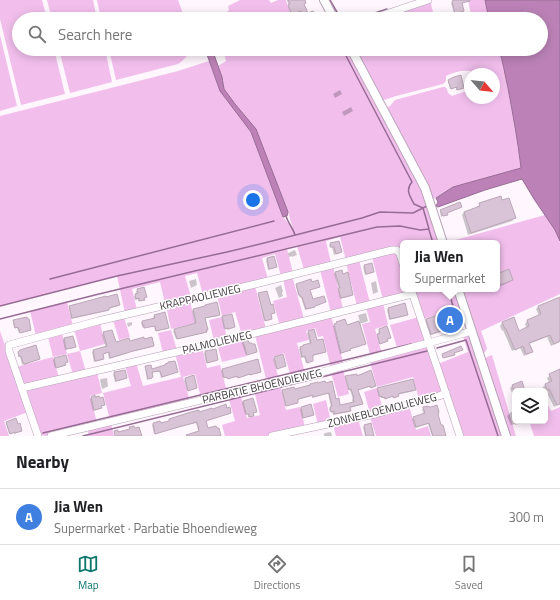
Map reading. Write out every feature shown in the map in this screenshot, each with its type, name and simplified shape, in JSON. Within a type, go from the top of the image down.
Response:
[{"type":"main road","points":[[324,0],[330,12]]},
{"type":"main road","points":[[355,56],[425,188],[442,240]]},
{"type":"main road","points":[[459,292],[506,436]]},
{"type":"street","points":[[392,12],[428,0]]},
{"type":"street","name":"KRAPPAOLIEWEG","points":[[22,388],[9,351],[9,345],[98,321],[392,250],[397,250],[400,254]]},
{"type":"street","points":[[412,292],[460,436]]},
{"type":"street","name":"PALMOLIEWEG","points":[[22,388],[236,338],[412,292]]},
{"type":"street","name":"PARBATIE BHOENDIEWEG","points":[[52,436],[322,372],[429,344],[472,331]]},
{"type":"street","points":[[22,388],[38,436]]},
{"type":"street","name":"ZONNEBLOEMOLIEWEG","points":[[272,436],[374,414],[446,393]]},
{"type":"shaded area","points":[[0,0],[42,0],[45,12],[12,12],[12,56],[56,56],[65,94],[21,105],[0,19]]},
{"type":"shaded area","points":[[47,0],[93,0],[96,12],[50,12]]},
{"type":"shaded area","points":[[97,0],[178,0],[182,12],[100,12]]},
{"type":"shaded area","points":[[240,0],[269,0],[271,3],[278,0],[286,0],[290,12],[227,12],[229,10],[228,6]]},
{"type":"shaded area","points":[[468,0],[485,0],[488,12],[471,12]]},
{"type":"shaded area","points":[[485,0],[560,0],[560,241],[555,230],[522,179],[485,190],[438,207],[436,206],[438,202],[436,198],[453,187],[521,168],[510,98],[501,56],[548,56],[548,12],[488,12]]},
{"type":"shaded area","points":[[430,1],[433,12],[395,12]]},
{"type":"shaded area","points":[[0,35],[17,106],[0,111]]},
{"type":"shaded area","points":[[61,56],[106,56],[112,82],[70,93]]},
{"type":"shaded area","points":[[111,56],[187,56],[178,64],[116,80]]},
{"type":"shaded area","points":[[208,56],[214,56],[222,77],[224,89],[256,129],[288,212],[287,216],[283,217],[251,132],[220,91]]},
{"type":"shaded area","points":[[225,56],[352,56],[420,182],[439,240],[400,240],[400,252],[398,247],[346,260],[340,237],[326,241],[331,263],[304,270],[297,246],[287,249],[293,273],[281,276],[275,254],[262,258],[268,279],[203,295],[197,273],[185,276],[191,297],[165,303],[160,282],[132,289],[137,310],[125,313],[117,276],[0,306],[0,116],[178,71],[209,61],[220,91],[251,132],[283,217],[293,229],[288,212],[256,130],[224,89],[218,66],[226,61]]},
{"type":"shaded area","points":[[356,56],[501,56],[510,98],[521,168],[453,187],[432,200],[385,108],[390,106],[395,100],[443,87],[447,89],[448,93],[452,96],[464,92],[464,104],[500,104],[500,68],[464,68],[464,71],[452,73],[446,76],[446,81],[443,84],[381,101]]},
{"type":"shaded area","points":[[545,215],[560,241],[560,294],[481,331],[487,348],[483,353],[481,352],[462,292],[500,292],[500,240],[456,240]]},
{"type":"shaded area","points":[[395,252],[400,260],[400,292],[406,292],[383,300],[372,257]]},
{"type":"shaded area","points":[[359,260],[370,303],[357,306],[346,263]]},
{"type":"shaded area","points":[[333,266],[343,309],[331,313],[320,270]]},
{"type":"shaded area","points":[[292,276],[304,319],[280,326],[273,301],[287,297],[283,279]]},
{"type":"shaded area","points":[[255,286],[266,329],[242,335],[235,312],[222,316],[217,295]]},
{"type":"shaded area","points":[[414,292],[456,292],[462,310],[461,312],[452,314],[450,311],[423,319]]},
{"type":"shaded area","points":[[190,301],[195,323],[171,329],[166,306]]},
{"type":"shaded area","points":[[67,302],[73,326],[36,336],[30,311]]},
{"type":"shaded area","points":[[383,303],[388,325],[375,329],[382,354],[371,358],[362,324],[370,322],[366,307]]},
{"type":"shaded area","points":[[331,316],[344,365],[331,368],[323,336],[318,337],[315,328],[306,331],[309,340],[297,343],[305,373],[291,377],[284,353],[273,357],[279,380],[267,383],[255,335]]},
{"type":"shaded area","points":[[124,317],[130,337],[119,340],[113,320]]},
{"type":"shaded area","points":[[222,317],[227,338],[214,341],[209,320]]},
{"type":"shaded area","points":[[419,317],[426,341],[398,351],[390,325]]},
{"type":"shaded area","points":[[100,323],[105,344],[80,351],[74,329]]},
{"type":"shaded area","points":[[171,330],[177,350],[163,353],[158,333]]},
{"type":"shaded area","points":[[0,331],[28,412],[4,421],[9,436],[0,436]]},
{"type":"shaded area","points":[[62,333],[67,354],[53,357],[48,337]]},
{"type":"shaded area","points":[[469,335],[504,436],[462,436],[438,364],[468,352],[463,336]]},
{"type":"shaded area","points":[[242,338],[247,356],[222,362],[217,344]]},
{"type":"shaded area","points":[[202,347],[207,368],[220,365],[227,392],[201,398],[195,374],[183,377],[190,401],[110,420],[103,393],[131,386],[125,366],[136,363],[143,386],[181,377],[175,353]]},
{"type":"shaded area","points":[[428,347],[443,389],[442,392],[419,400],[413,377],[377,387],[370,362]]},
{"type":"shaded area","points":[[80,351],[86,372],[73,375],[67,354]]},
{"type":"shaded area","points":[[492,355],[516,436],[508,436],[484,360]]},
{"type":"shaded area","points":[[53,357],[59,378],[24,385],[16,367]]},
{"type":"shaded area","points":[[343,369],[349,394],[338,397],[331,372]]},
{"type":"shaded area","points":[[97,372],[102,393],[90,396],[97,423],[45,436],[41,435],[25,391]]},
{"type":"shaded area","points":[[280,384],[286,410],[300,407],[305,427],[267,436],[225,436],[222,425],[235,421],[228,396],[240,393],[247,418],[260,415],[254,390]]},
{"type":"shaded area","points":[[377,388],[383,410],[370,413],[364,392]]},
{"type":"shaded area","points":[[326,400],[331,422],[318,425],[313,404]]},
{"type":"shaded area","points":[[548,405],[551,411],[560,407],[560,436],[534,436],[530,424],[548,424]]},
{"type":"shaded area","points":[[409,406],[416,430],[428,426],[431,436],[376,436],[370,417]]},
{"type":"shaded area","points":[[358,419],[363,436],[336,436],[333,425]]},
{"type":"shaded area","points":[[111,424],[114,436],[89,436],[87,429]]},
{"type":"building","points":[[288,0],[305,0],[306,3],[304,4],[308,12],[291,12],[288,5],[290,4]]},
{"type":"building","points":[[470,0],[462,3],[464,11],[461,12],[455,12],[452,1]]},
{"type":"building","points":[[461,75],[464,88],[457,90],[457,87],[451,89],[448,80]]},
{"type":"building","points":[[501,196],[502,200],[509,198],[516,218],[471,233],[464,212],[480,206],[479,203]]},
{"type":"building","points":[[460,202],[462,207],[447,213],[448,215],[443,216],[440,210]]},
{"type":"building","points":[[339,241],[342,252],[336,254],[334,247],[331,247],[330,243]]},
{"type":"building","points":[[274,256],[277,267],[269,269],[267,258]]},
{"type":"building","points":[[372,263],[374,272],[366,274],[364,265]]},
{"type":"building","points":[[509,269],[513,280],[500,285],[500,273]]},
{"type":"building","points":[[342,270],[343,274],[348,272],[353,295],[341,298],[338,288],[340,288],[335,272]]},
{"type":"building","points":[[311,279],[312,282],[318,280],[320,287],[310,290],[313,299],[324,296],[326,302],[306,309],[302,297],[299,295],[296,284]]},
{"type":"building","points":[[144,287],[147,297],[144,298],[145,300],[139,301],[139,298],[136,299],[135,294],[138,293],[137,289]]},
{"type":"building","points":[[267,291],[275,313],[271,314],[272,319],[265,321],[258,293]]},
{"type":"building","points":[[117,294],[120,305],[109,308],[109,310],[72,318],[69,306]]},
{"type":"building","points":[[560,297],[560,341],[554,344],[550,335],[529,343],[533,352],[526,354],[523,346],[515,350],[502,322],[514,317],[519,331],[529,326],[527,320],[541,314],[538,306]]},
{"type":"building","points":[[217,302],[220,315],[205,318],[208,330],[206,330],[207,332],[177,339],[174,329],[196,323],[193,309]]},
{"type":"building","points":[[405,303],[408,315],[390,319],[388,308]]},
{"type":"building","points":[[450,311],[454,327],[431,334],[426,319]]},
{"type":"building","points":[[165,312],[169,328],[156,331],[155,326],[144,328],[142,321],[155,318],[154,315]]},
{"type":"building","points":[[232,314],[235,327],[225,329],[222,316]]},
{"type":"building","points":[[27,317],[29,319],[31,330],[20,333],[18,327],[15,328],[13,320]]},
{"type":"building","points":[[345,319],[347,325],[359,321],[366,344],[341,353],[334,324]]},
{"type":"building","points":[[387,326],[391,338],[380,344],[377,334],[380,333],[379,329]]},
{"type":"building","points":[[314,329],[317,340],[323,339],[326,352],[313,355],[313,361],[307,363],[305,356],[302,357],[300,347],[311,343],[308,331]]},
{"type":"building","points":[[112,330],[116,342],[129,338],[130,341],[144,337],[144,339],[152,337],[154,346],[110,358],[109,352],[103,354],[104,359],[95,361],[93,350],[107,346],[103,332]]},
{"type":"building","points":[[73,336],[76,347],[66,349],[64,338]]},
{"type":"building","points":[[248,340],[249,343],[255,344],[257,352],[247,355],[243,341]]},
{"type":"building","points":[[36,345],[40,359],[25,364],[23,363],[18,352]]},
{"type":"building","points":[[461,346],[463,350],[454,353],[455,355],[443,358],[442,354]]},
{"type":"building","points":[[216,349],[218,360],[207,363],[205,351]]},
{"type":"building","points":[[283,354],[286,366],[277,369],[274,357]]},
{"type":"building","points":[[66,355],[68,362],[65,363],[66,365],[56,368],[54,358]]},
{"type":"building","points":[[258,359],[261,372],[238,378],[237,376],[228,379],[227,377],[224,378],[222,369]]},
{"type":"building","points":[[175,361],[178,372],[162,377],[160,371],[152,372],[153,377],[148,379],[145,366],[151,365],[152,369],[165,365],[168,362]]},
{"type":"building","points":[[560,369],[560,404],[557,405],[545,384],[552,381],[549,374]]},
{"type":"building","points":[[125,370],[127,378],[116,381],[114,372]]},
{"type":"building","points":[[371,370],[376,386],[371,388],[370,386],[358,390],[363,404],[350,407],[351,411],[334,414],[334,411],[331,412],[330,407],[332,406],[329,393],[298,399],[298,403],[286,406],[282,390],[294,387],[295,389],[325,381],[326,383],[332,381],[336,399],[339,398],[340,405],[354,402],[351,389],[349,390],[345,376],[357,374],[357,376]]},
{"type":"building","points":[[194,375],[197,388],[188,391],[185,378]]},
{"type":"building","points":[[413,379],[416,390],[398,394],[399,396],[394,398],[393,396],[385,399],[385,397],[380,397],[377,388]]},
{"type":"building","points":[[522,381],[524,388],[513,388],[512,385]]},
{"type":"building","points":[[95,395],[95,397],[103,397],[105,405],[101,406],[102,408],[94,410],[91,397]]},
{"type":"building","points":[[253,398],[257,412],[253,413],[254,416],[249,417],[249,414],[246,414],[243,401]]},
{"type":"building","points":[[226,404],[227,408],[230,407],[231,413],[206,421],[208,428],[216,426],[219,428],[221,436],[187,436],[186,435],[199,431],[197,422],[155,434],[153,423],[169,421],[169,419],[191,412],[213,409]]},
{"type":"building","points":[[311,404],[314,415],[303,418],[301,407]]},
{"type":"building","points":[[437,405],[441,425],[443,425],[446,436],[433,436],[429,423],[416,427],[413,417],[425,413],[423,407]]},
{"type":"building","points":[[16,418],[18,424],[20,423],[22,431],[10,434],[6,422]]},
{"type":"building","points":[[371,423],[374,436],[366,436],[364,425]]},
{"type":"building","points":[[134,426],[135,428],[139,427],[142,436],[115,436],[114,431],[118,430],[118,432],[130,429],[129,427]]},
{"type":"waterway","points":[[330,0],[337,12]]},
{"type":"waterway","points":[[378,12],[387,9]]},
{"type":"waterway","points":[[0,319],[377,227],[400,226],[420,230],[429,229],[423,208],[414,204],[410,196],[409,188],[412,182],[346,56]]},
{"type":"waterway","points":[[0,306],[117,276],[272,241],[380,212],[413,213],[427,206]]},
{"type":"waterway","points":[[286,216],[295,235]]},
{"type":"waterway","points":[[50,279],[274,221]]},
{"type":"waterway","points":[[429,230],[432,240]]},
{"type":"waterway","points":[[449,292],[455,313]]},
{"type":"waterway","points":[[437,348],[466,340],[498,436]]},
{"type":"waterway","points":[[43,433],[411,344]]},
{"type":"waterway","points":[[83,436],[427,351]]},
{"type":"place","name":"Jia Wen","points":[[450,320]]}]
